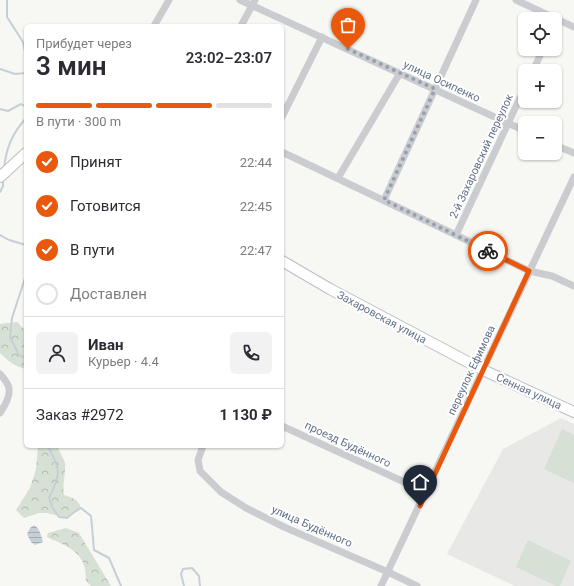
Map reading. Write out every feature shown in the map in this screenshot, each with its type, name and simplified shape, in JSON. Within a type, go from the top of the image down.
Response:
[{"type":"street","points":[[155,24],[169,0]]},
{"type":"street","name":"улица Осипенко","points":[[240,0],[254,3],[322,38],[518,128]]},
{"type":"street","points":[[384,200],[476,0]]},
{"type":"street","points":[[516,0],[538,12]]},
{"type":"street","points":[[243,24],[254,3]]},
{"type":"street","points":[[562,24],[574,27]]},
{"type":"street","points":[[284,113],[322,38]]},
{"type":"street","points":[[338,178],[400,73]]},
{"type":"street","name":"2-й Захаровский переулок","points":[[456,235],[518,102]]},
{"type":"street","points":[[562,148],[574,153]]},
{"type":"street","points":[[284,153],[529,271],[552,276],[574,286]]},
{"type":"street","points":[[0,177],[24,155]]},
{"type":"street","name":"переулок Ефимова","points":[[381,586],[574,177]]},
{"type":"street","name":"Захаровская улица","points":[[284,262],[330,289],[483,370]]},
{"type":"street","name":"Сенная улица","points":[[483,370],[574,412]]},
{"type":"street","points":[[0,374],[9,385],[7,400],[0,413]]},
{"type":"street","name":"проезд Будённого","points":[[284,427],[426,492]]},
{"type":"street","name":"улица Будённого","points":[[201,448],[198,460],[200,471],[204,477],[221,492],[284,527],[417,586]]},
{"type":"shaded area","points":[[561,418],[574,424],[574,586],[515,586],[447,554],[503,449]]},
{"type":"shaded area","points":[[34,525],[39,530],[43,542],[35,545],[31,542],[27,534],[30,528]]},
{"type":"green space","points":[[17,322],[24,329],[24,368],[18,367],[0,353],[0,324]]},
{"type":"green space","points":[[562,429],[574,435],[574,483],[544,469]]},
{"type":"green space","points":[[38,448],[58,448],[65,463],[63,487],[64,495],[77,501],[81,508],[67,518],[47,513],[39,513],[24,518],[16,510],[30,488],[36,469]]},
{"type":"green space","points":[[66,528],[79,533],[111,586],[91,586],[86,581],[85,568],[78,554],[68,547],[47,537],[48,533]]},
{"type":"green space","points":[[528,540],[571,561],[560,586],[556,586],[516,567]]},
{"type":"waterway","points":[[7,0],[7,17],[23,42],[24,47]]},
{"type":"waterway","points":[[0,69],[15,74],[24,73]]},
{"type":"waterway","points":[[0,109],[8,111],[21,104],[24,106]]},
{"type":"waterway","points":[[4,169],[6,154],[10,142],[24,121]]},
{"type":"waterway","points":[[0,192],[3,186],[3,179]]},
{"type":"waterway","points":[[0,235],[9,240],[24,244]]},
{"type":"waterway","points":[[24,281],[12,318],[10,337],[19,355],[24,357]]},
{"type":"waterway","points":[[49,448],[58,472],[56,483],[49,498],[52,507],[59,517],[67,518],[81,508],[91,516],[94,550],[109,558],[121,586]]},
{"type":"waterway","points":[[184,586],[181,574],[183,569],[192,568],[199,576],[200,586]]},
{"type":"way so far","points":[[348,49],[435,89],[384,200],[488,251]]},
{"type":"route","points":[[420,506],[529,271],[488,251]]}]
